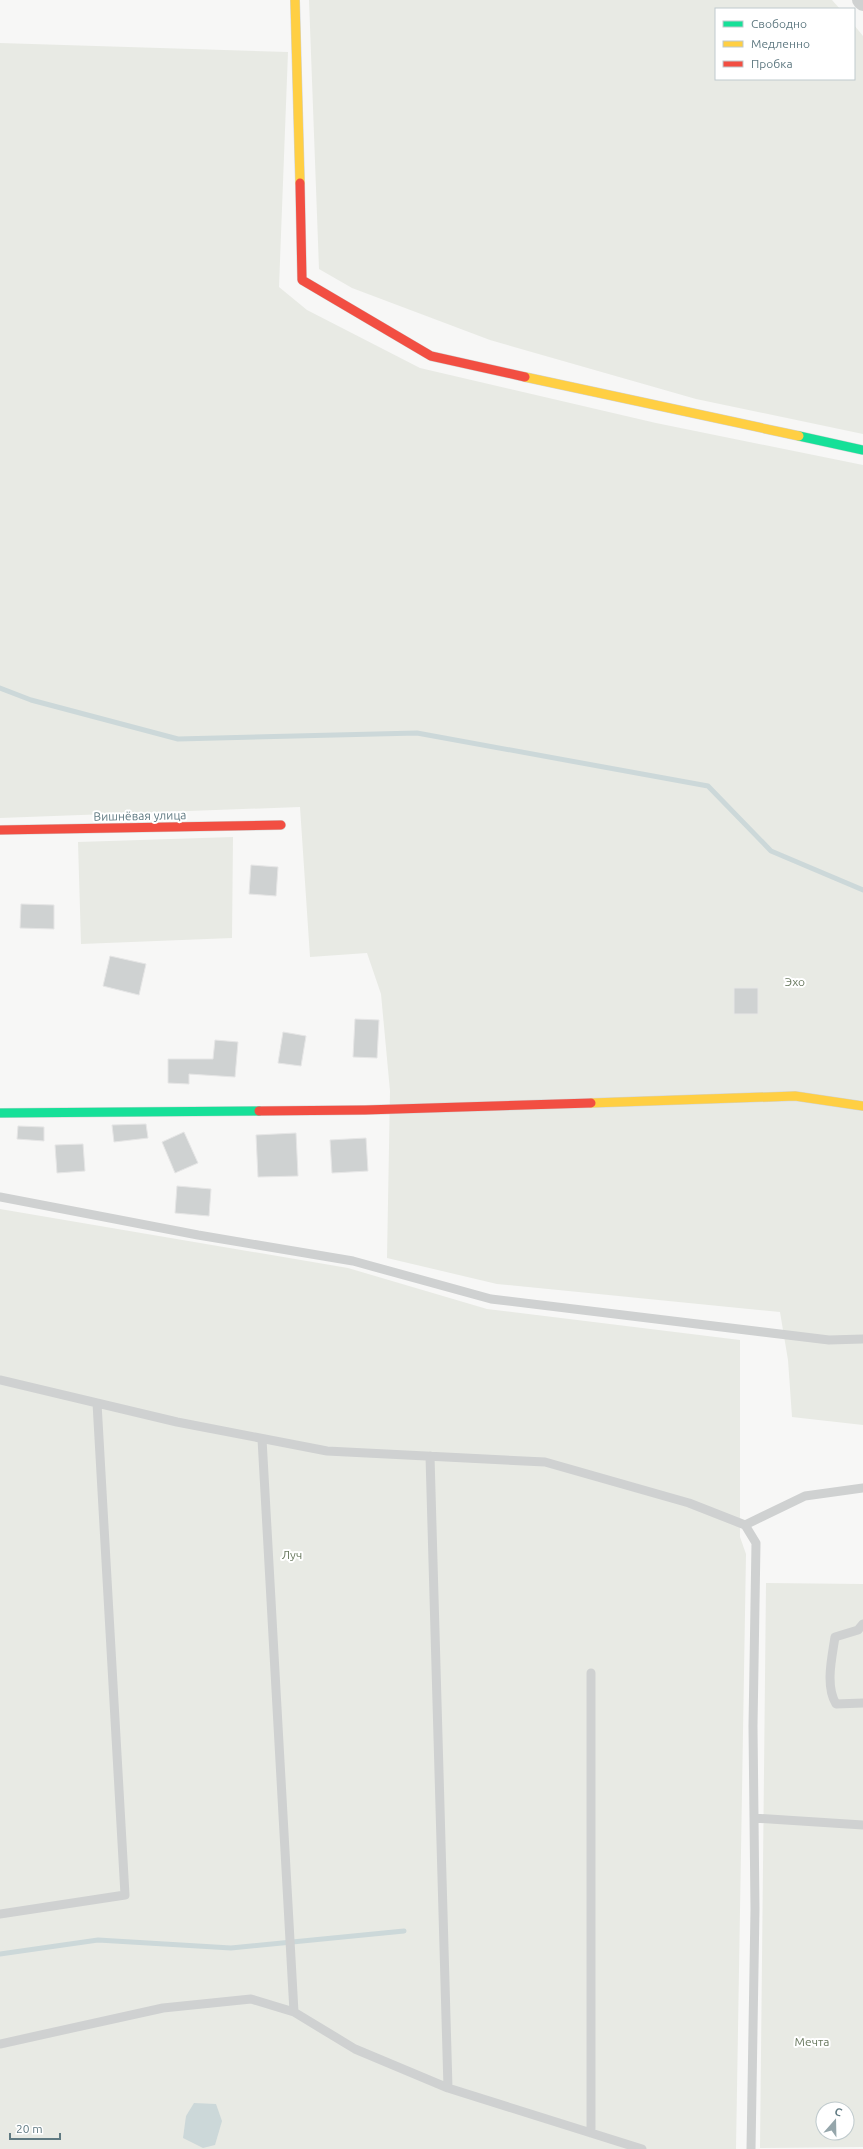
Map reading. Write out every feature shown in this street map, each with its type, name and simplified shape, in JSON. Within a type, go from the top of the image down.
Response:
[{"type":"street","points":[[295,0],[302,280],[431,356],[863,450]]},
{"type":"street","name":"Вишнёвая улица","points":[[0,830],[281,825]]},
{"type":"street","points":[[0,1113],[365,1110],[795,1096],[863,1106]]},
{"type":"lane","points":[[0,1197],[198,1235],[353,1261],[491,1299],[829,1340],[863,1339]]},
{"type":"lane","points":[[0,1380],[177,1422],[327,1451],[545,1462],[689,1503],[745,1525],[756,1543],[753,1726],[755,1909],[750,2149]]},
{"type":"lane","points":[[0,1914],[125,1895],[97,1403]]},
{"type":"lane","points":[[262,1439],[294,2012]]},
{"type":"lane","points":[[430,1456],[448,2088]]},
{"type":"lane","points":[[745,1525],[805,1496],[863,1488]]},
{"type":"lane","points":[[863,1624],[858,1630],[836,1637],[831,1667],[832,1697],[836,1704],[863,1703]]},
{"type":"lane","points":[[591,1673],[591,2133]]},
{"type":"lane","points":[[754,1818],[863,1825]]},
{"type":"lane","points":[[0,2044],[162,2008],[251,1999],[294,2012],[355,2049],[448,2088],[642,2149]]},
{"type":"green space","points":[[309,0],[832,0],[839,8],[715,8],[715,80],[855,80],[855,26],[863,36],[863,434],[696,399],[490,340],[352,288],[319,269]]},
{"type":"green space","name":"Эхо","points":[[0,43],[288,52],[279,287],[307,310],[420,368],[656,423],[863,465],[863,1425],[792,1417],[788,1360],[780,1312],[497,1284],[387,1258],[390,1091],[381,994],[367,953],[310,957],[300,807],[0,818]]},
{"type":"green space","points":[[233,837],[232,938],[81,944],[78,842]]},
{"type":"green space","name":"Луч","points":[[0,1209],[348,1268],[487,1309],[740,1340],[740,1537],[746,1554],[736,2149],[0,2149]]},
{"type":"green space","name":"Мечта","points":[[766,1583],[863,1584],[863,2147],[760,2148]]},
{"type":"shaded area","points":[[194,2103],[216,2104],[222,2121],[215,2145],[203,2148],[183,2138],[186,2116]]},
{"type":"building","points":[[251,865],[278,867],[276,896],[249,894]]},
{"type":"building","points":[[21,904],[54,905],[54,929],[20,928]]},
{"type":"building","points":[[110,956],[146,964],[139,995],[103,986]]},
{"type":"building","points":[[734,988],[758,988],[758,1014],[734,1014]]},
{"type":"building","points":[[355,1019],[379,1020],[377,1058],[353,1057]]},
{"type":"building","points":[[283,1032],[306,1036],[301,1066],[278,1063]]},
{"type":"building","points":[[215,1040],[238,1042],[235,1077],[189,1074],[189,1084],[168,1083],[168,1059],[213,1059]]},
{"type":"building","points":[[146,1124],[148,1138],[114,1142],[112,1125]]},
{"type":"building","points":[[18,1126],[44,1127],[44,1141],[17,1139]]},
{"type":"building","points":[[184,1132],[198,1163],[175,1173],[162,1142]]},
{"type":"building","points":[[296,1133],[298,1176],[258,1177],[256,1135]]},
{"type":"building","points":[[366,1138],[368,1171],[332,1173],[330,1140]]},
{"type":"building","points":[[83,1144],[85,1171],[57,1173],[55,1145]]},
{"type":"building","points":[[177,1186],[211,1189],[209,1216],[175,1213]]},
{"type":"waterway","points":[[0,688],[31,700],[178,739],[417,733],[708,786],[771,851],[863,890]]},
{"type":"waterway","points":[[0,1954],[98,1940],[231,1948],[404,1931]]},
{"type":"traffic: fast","points":[[799,436],[863,450]]},
{"type":"traffic: fast","points":[[0,1113],[259,1111]]},
{"type":"traffic: slow","points":[[295,0],[300,183]]},
{"type":"traffic: slow","points":[[525,377],[799,436]]},
{"type":"traffic: slow","points":[[591,1103],[795,1096],[863,1106]]},
{"type":"traffic: jam","points":[[300,183],[302,280],[431,356],[525,377]]},
{"type":"traffic: jam","points":[[0,830],[281,825]]},
{"type":"traffic: jam","points":[[259,1111],[365,1110],[591,1103]]}]
